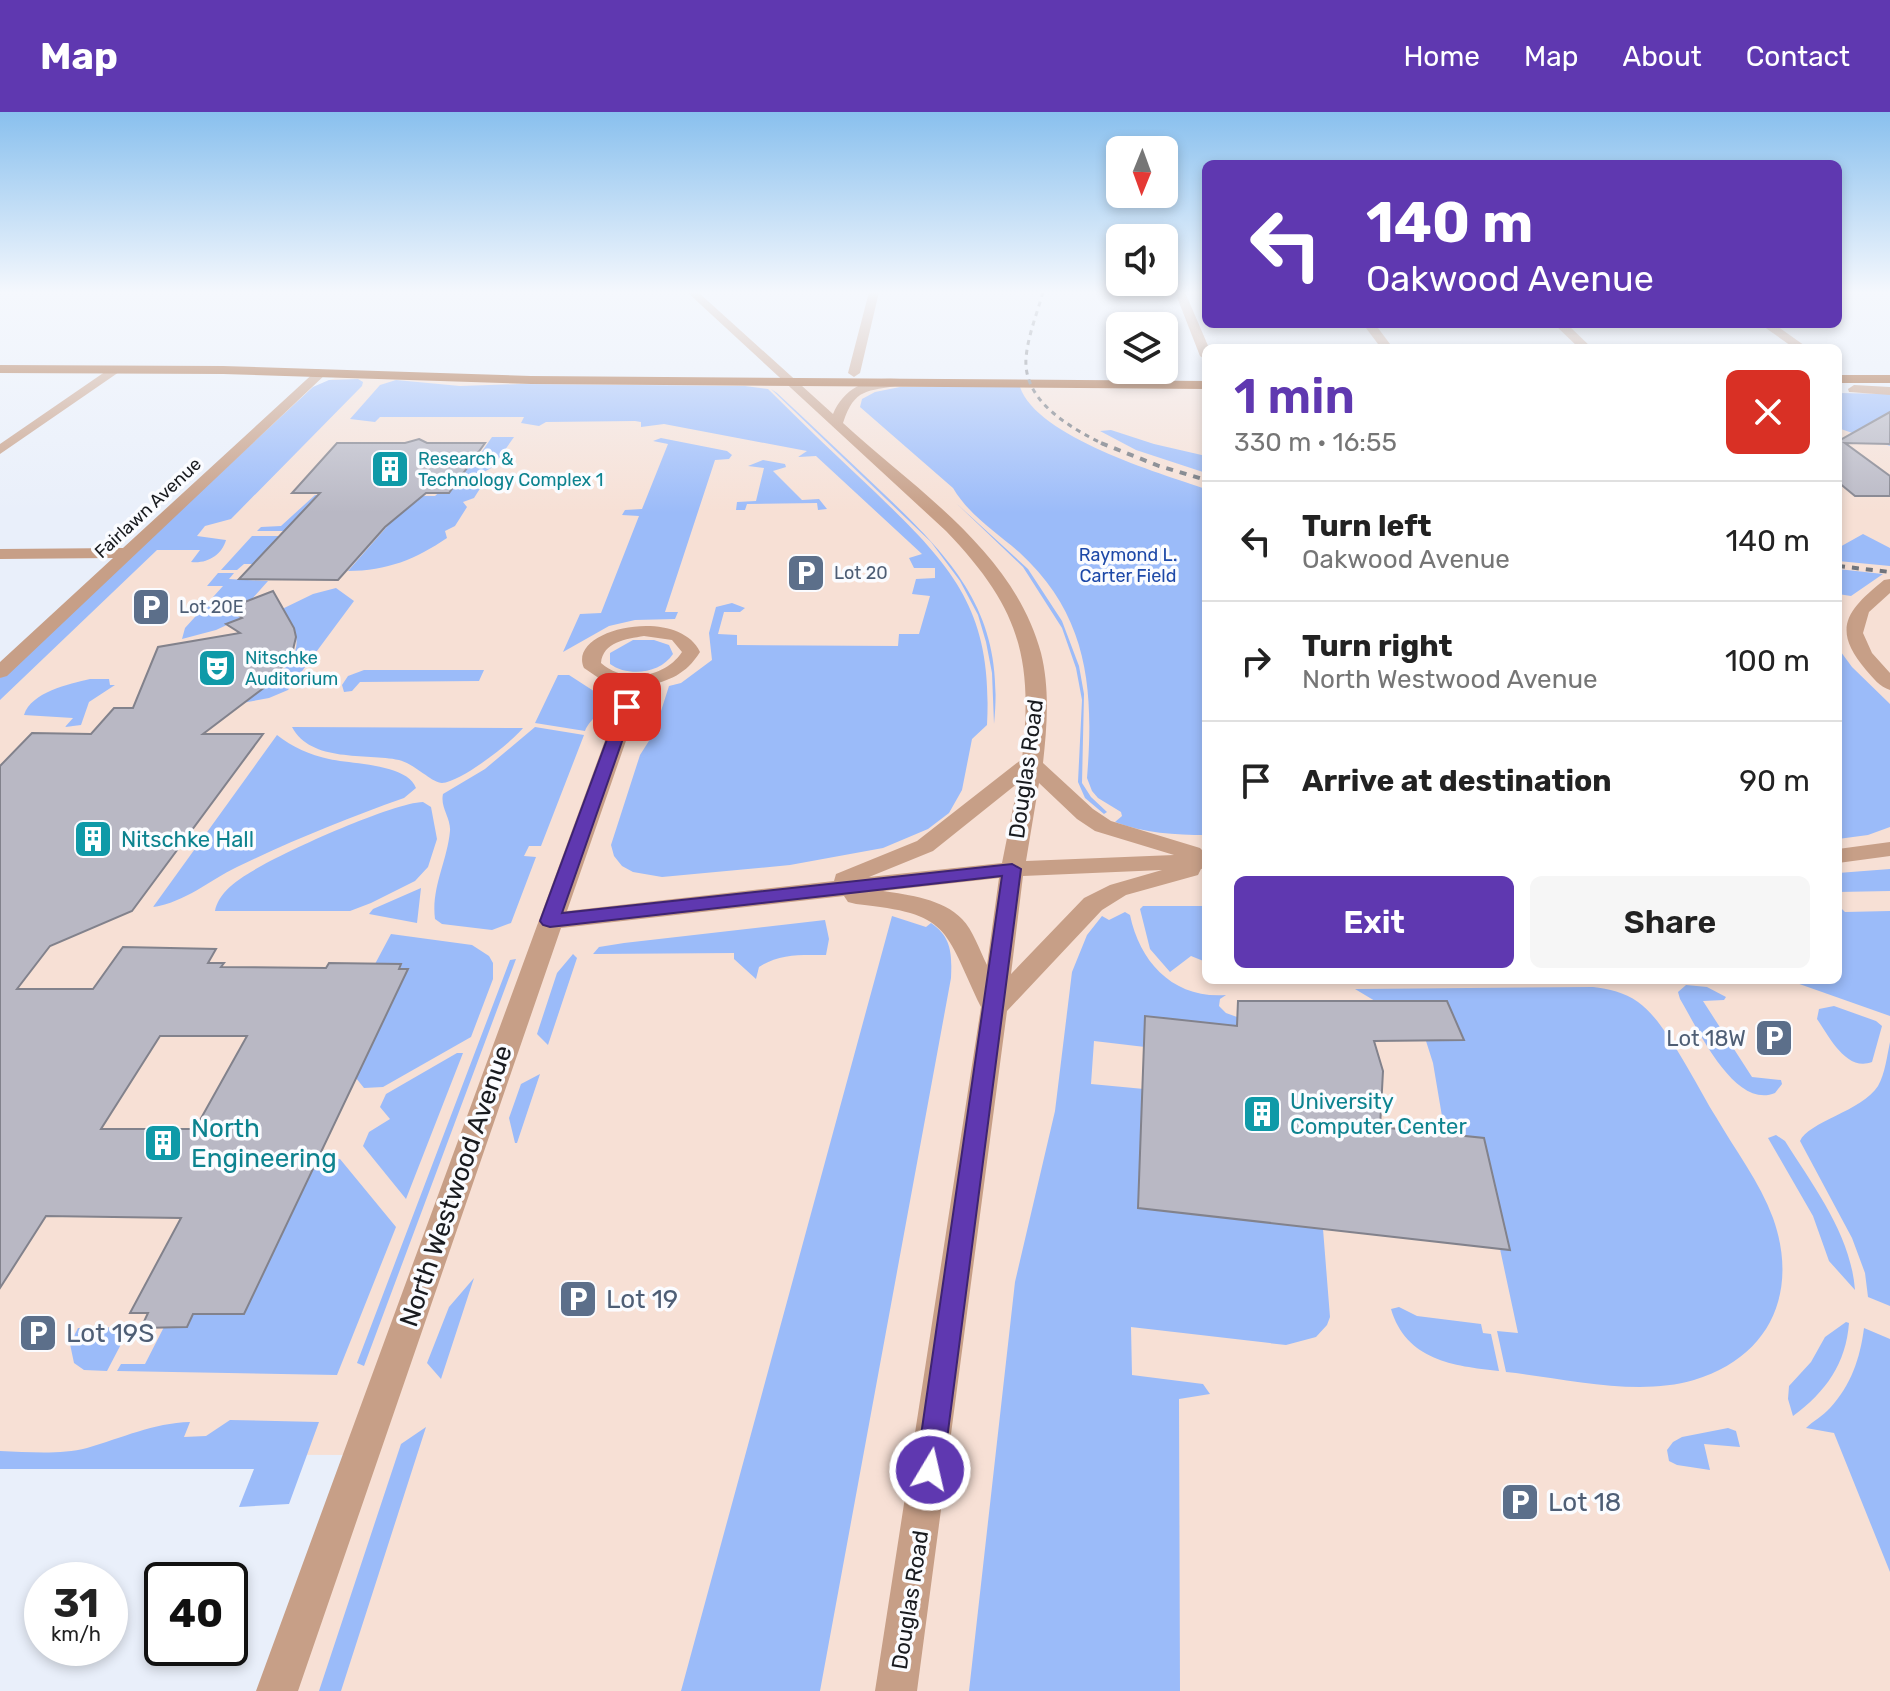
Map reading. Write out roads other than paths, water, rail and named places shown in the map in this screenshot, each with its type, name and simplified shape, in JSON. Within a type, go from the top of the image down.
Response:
[{"type":"main road","points":[[0,369],[322,372],[463,378],[1202,385]]},
{"type":"main road","points":[[322,372],[361,369],[560,371]]},
{"type":"main road","points":[[463,378],[472,373],[639,370],[1202,376]]},
{"type":"main road","points":[[1845,380],[1890,379]]},
{"type":"street","points":[[773,366],[780,372]]},
{"type":"street","points":[[854,373],[856,366]]},
{"type":"street","points":[[0,450],[116,370]]},
{"type":"street","name":"Fairlawn Avenue","points":[[0,672],[322,372]]},
{"type":"street","name":"Douglas Road","points":[[780,372],[960,538],[986,566],[1012,603],[1026,632],[1037,678],[1036,731],[1012,869],[949,1344],[896,1691]]},
{"type":"street","points":[[1845,380],[1890,390]]},
{"type":"street","points":[[836,424],[844,399],[850,394],[867,387],[896,382]]},
{"type":"street","points":[[0,554],[129,553]]},
{"type":"street","points":[[1890,584],[1865,604],[1856,615],[1853,627],[1862,652],[1890,684]]},
{"type":"street","points":[[644,631],[671,634],[688,644],[691,652],[680,667],[668,674],[637,681],[620,680],[596,671],[591,664],[595,649],[615,637],[644,631]]},
{"type":"street","name":"North Westwood Avenue","points":[[277,1691],[637,681]]},
{"type":"street","points":[[814,891],[925,846],[1030,763],[1085,814],[1103,826],[1202,860]]},
{"type":"street","points":[[1842,855],[1890,849]]},
{"type":"street","points":[[550,921],[1012,869],[1202,861]]},
{"type":"street","points":[[814,891],[904,902],[945,917],[955,926],[995,1007],[1093,904],[1118,890],[1202,862]]},
{"type":"railway","points":[[1026,366],[1032,388],[1052,412],[1102,444]]},
{"type":"railway","points":[[1102,444],[1202,479]]},
{"type":"railway","points":[[1842,566],[1890,572]]},
{"type":"place","name":"Research & Technology Complex 1","points":[[390,469]]},
{"type":"place","name":"Lot 20","points":[[806,573]]},
{"type":"place","name":"Lot 20E","points":[[151,607]]},
{"type":"place","name":"Nitschke Auditorium","points":[[217,668]]},
{"type":"place","name":"Nitschke Hall","points":[[93,839]]},
{"type":"place","name":"Lot 18W","points":[[1774,1038]]},
{"type":"place","name":"University Computer Center","points":[[1262,1114]]},
{"type":"place","name":"North Engineering","points":[[163,1143]]},
{"type":"place","name":"Lot 19","points":[[578,1299]]},
{"type":"place","name":"Lot 19S","points":[[38,1333]]},
{"type":"place","name":"Lot 18","points":[[1520,1502]]},
{"type":"park label","name":"Raymond L. Carter Field","points":[[1128,565]]}]
